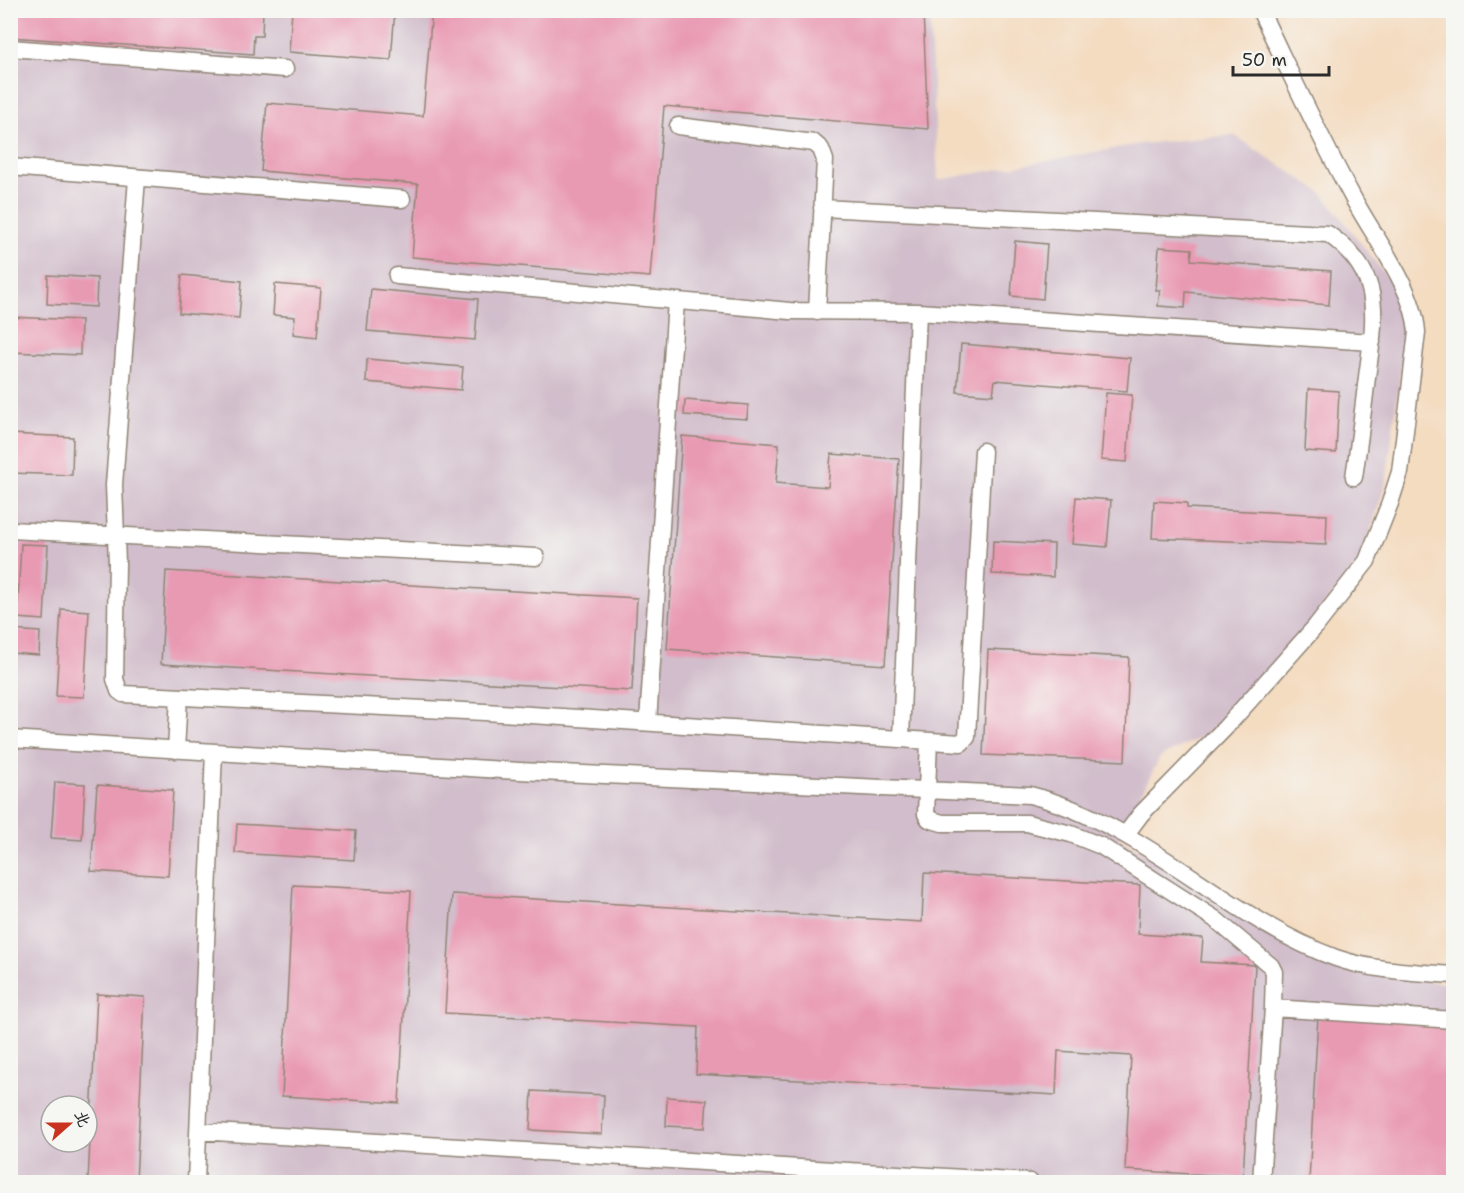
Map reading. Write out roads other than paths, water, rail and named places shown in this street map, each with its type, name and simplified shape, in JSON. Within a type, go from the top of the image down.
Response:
[{"type":"street","points":[[1126,834],[1141,814],[1225,728],[1316,626],[1367,561],[1400,472],[1417,332],[1416,316],[1405,290],[1351,195],[1260,10]]},
{"type":"street","points":[[10,48],[285,69]]},
{"type":"street","points":[[678,126],[814,143],[821,149],[825,160],[817,312]]},
{"type":"street","points":[[10,168],[402,199]]},
{"type":"street","points":[[137,178],[114,485],[115,679],[119,691],[123,694],[648,722],[961,743],[967,737],[982,451]]},
{"type":"street","points":[[822,208],[1328,234],[1348,248],[1367,278],[1375,314],[1354,477]]},
{"type":"street","points":[[397,276],[817,312],[918,312],[1372,342]]},
{"type":"street","points":[[648,722],[676,301]]},
{"type":"street","points":[[901,739],[918,312]]},
{"type":"street","points":[[10,530],[536,556]]},
{"type":"street","points":[[176,750],[179,697]]},
{"type":"street","points":[[10,739],[542,772],[927,788],[1030,795],[1078,812],[1126,834],[1276,929],[1317,950],[1350,962],[1379,968],[1454,975]]},
{"type":"street","points":[[929,741],[926,814],[929,819],[942,823],[1027,823],[1071,834],[1101,846],[1215,919],[1264,957],[1274,972],[1261,1182]]},
{"type":"street","points":[[196,1182],[214,752]]},
{"type":"street","points":[[1273,1008],[1454,1020]]},
{"type":"street","points":[[198,1131],[1030,1182]]}]
